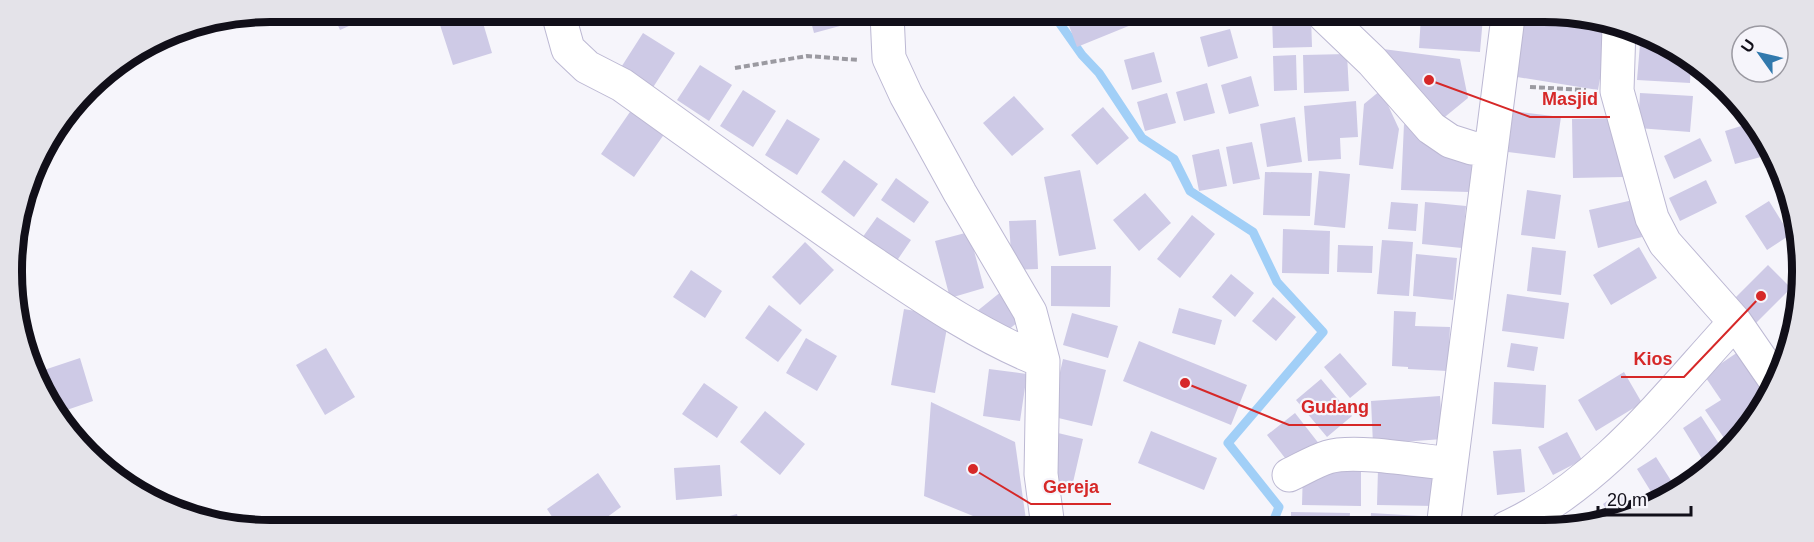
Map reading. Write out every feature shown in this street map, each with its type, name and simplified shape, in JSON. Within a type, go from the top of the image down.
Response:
[{"type":"street","points":[[560,22],[568,49],[588,67],[622,85],[921,295],[1018,352],[1043,361]]},
{"type":"street","points":[[887,22],[889,58],[906,95],[1030,312],[1043,361],[1041,474],[1047,520]]},
{"type":"street","points":[[1331,22],[1372,61],[1431,128],[1450,141],[1472,148],[1490,149]]},
{"type":"street","points":[[1444,520],[1507,22]]},
{"type":"street","points":[[1619,35],[1617,91],[1652,218],[1665,243],[1735,322],[1770,373]]},
{"type":"street","points":[[1523,520],[1568,490],[1606,459],[1668,399],[1735,322]]},
{"type":"street","points":[[1289,475],[1332,456],[1356,455],[1451,464]]},
{"type":"path","points":[[735,68],[807,56],[855,61],[889,58]]},
{"type":"path","points":[[1499,85],[1617,91]]},
{"type":"building","points":[[336,22],[358,22],[340,30]]},
{"type":"building","points":[[450,22],[483,22],[492,53],[453,65],[440,25]]},
{"type":"building","points":[[811,22],[855,22],[814,33]]},
{"type":"building","points":[[1068,22],[1136,22],[1136,23],[1077,47]]},
{"type":"building","points":[[1272,22],[1311,22],[1312,47],[1273,48]]},
{"type":"building","points":[[1360,22],[1410,22],[1410,25]]},
{"type":"building","points":[[1421,22],[1483,22],[1480,52],[1419,48]]},
{"type":"building","points":[[1521,22],[1559,23],[1608,31],[1598,90],[1511,76]]},
{"type":"building","points":[[1230,29],[1238,58],[1208,67],[1200,37]]},
{"type":"building","points":[[643,33],[675,53],[652,89],[620,69]]},
{"type":"building","points":[[1640,44],[1653,48],[1691,71],[1690,83],[1637,80]]},
{"type":"building","points":[[1383,49],[1460,59],[1468,98],[1435,125]]},
{"type":"building","points":[[1154,52],[1162,82],[1132,90],[1124,60]]},
{"type":"building","points":[[1347,54],[1349,91],[1304,93],[1303,55]]},
{"type":"building","points":[[1296,55],[1297,90],[1274,91],[1273,56]]},
{"type":"building","points":[[700,65],[732,85],[709,121],[677,100]]},
{"type":"building","points":[[1251,76],[1259,106],[1229,114],[1221,85]]},
{"type":"building","points":[[1207,83],[1215,113],[1184,121],[1176,92]]},
{"type":"building","points":[[743,90],[776,111],[753,147],[720,126]]},
{"type":"building","points":[[1381,90],[1399,129],[1393,169],[1359,165],[1364,104]]},
{"type":"building","points":[[1167,93],[1176,123],[1145,131],[1137,102]]},
{"type":"building","points":[[1640,93],[1693,96],[1690,132],[1638,128]]},
{"type":"building","points":[[1014,96],[1044,129],[1012,156],[983,123]]},
{"type":"building","points":[[1356,101],[1358,137],[1340,138],[1341,159],[1308,161],[1304,106]]},
{"type":"building","points":[[1103,107],[1129,138],[1097,165],[1071,135]]},
{"type":"building","points":[[632,109],[665,133],[634,177],[601,154]]},
{"type":"building","points":[[1513,111],[1561,117],[1555,158],[1508,152]]},
{"type":"building","points":[[1295,117],[1302,162],[1267,167],[1260,124]]},
{"type":"building","points":[[1622,118],[1623,177],[1573,178],[1572,119]]},
{"type":"building","points":[[787,119],[820,139],[797,175],[765,155]]},
{"type":"building","points":[[1404,124],[1472,165],[1469,192],[1401,190]]},
{"type":"building","points":[[1744,125],[1763,156],[1735,164],[1725,131]]},
{"type":"building","points":[[1700,138],[1712,161],[1674,179],[1664,156]]},
{"type":"building","points":[[1252,142],[1260,179],[1233,184],[1226,147]]},
{"type":"building","points":[[1219,149],[1227,186],[1199,191],[1192,155]]},
{"type":"building","points":[[844,160],[878,184],[854,217],[821,192]]},
{"type":"building","points":[[1080,170],[1096,249],[1059,256],[1044,177]]},
{"type":"building","points":[[1319,171],[1350,174],[1345,228],[1314,225]]},
{"type":"building","points":[[1265,172],[1312,173],[1310,216],[1263,215]]},
{"type":"building","points":[[896,178],[929,202],[914,223],[881,200]]},
{"type":"building","points":[[1706,180],[1717,203],[1680,221],[1669,198]]},
{"type":"building","points":[[1527,190],[1561,195],[1555,239],[1521,235]]},
{"type":"building","points":[[1145,193],[1171,223],[1139,251],[1113,220]]},
{"type":"building","points":[[1633,200],[1642,237],[1598,248],[1589,210]]},
{"type":"building","points":[[1769,201],[1789,236],[1767,250],[1745,216]]},
{"type":"building","points":[[1391,202],[1418,204],[1416,231],[1388,229]]},
{"type":"building","points":[[1425,202],[1466,206],[1462,248],[1422,244]]},
{"type":"building","points":[[1192,215],[1215,234],[1180,278],[1157,259]]},
{"type":"building","points":[[877,217],[911,240],[896,262],[862,238]]},
{"type":"building","points":[[1036,220],[1038,269],[1012,270],[1009,221]]},
{"type":"building","points":[[1283,229],[1330,231],[1329,274],[1282,273]]},
{"type":"building","points":[[969,232],[984,288],[950,298],[935,241]]},
{"type":"building","points":[[1382,240],[1413,242],[1409,296],[1377,294]]},
{"type":"building","points":[[805,242],[834,270],[800,305],[772,277]]},
{"type":"building","points":[[1338,245],[1373,246],[1372,273],[1337,272]]},
{"type":"building","points":[[1532,247],[1566,251],[1561,295],[1527,291]]},
{"type":"building","points":[[1639,247],[1657,278],[1611,305],[1593,275]]},
{"type":"building","points":[[1416,254],[1457,258],[1453,300],[1413,296]]},
{"type":"building","points":[[1768,265],[1791,288],[1753,326],[1730,303]]},
{"type":"building","points":[[1051,266],[1111,266],[1110,307],[1051,306]]},
{"type":"building","points":[[691,270],[722,291],[705,318],[673,297]]},
{"type":"building","points":[[1231,274],[1254,293],[1235,317],[1212,297]]},
{"type":"building","points":[[1002,291],[1023,318],[997,339],[976,312]]},
{"type":"building","points":[[1507,294],[1569,303],[1564,339],[1502,331]]},
{"type":"building","points":[[1273,297],[1296,317],[1276,341],[1252,321]]},
{"type":"building","points":[[769,305],[802,330],[778,362],[745,338]]},
{"type":"building","points":[[1179,308],[1222,320],[1215,345],[1172,333]]},
{"type":"building","points":[[904,309],[949,317],[935,393],[891,385]]},
{"type":"building","points":[[1394,311],[1416,312],[1415,326],[1450,327],[1448,371],[1392,366]]},
{"type":"building","points":[[1072,313],[1118,326],[1108,358],[1063,345]]},
{"type":"building","points":[[806,338],[837,356],[817,391],[786,373]]},
{"type":"building","points":[[1139,341],[1247,385],[1231,425],[1123,381]]},
{"type":"building","points":[[1511,343],[1538,347],[1534,371],[1507,367]]},
{"type":"building","points":[[326,348],[355,397],[325,415],[296,365]]},
{"type":"building","points":[[1738,352],[1762,387],[1750,409],[1725,440],[1705,410],[1721,400],[1704,375]]},
{"type":"building","points":[[1340,353],[1367,384],[1350,398],[1324,367]]},
{"type":"building","points":[[80,358],[93,401],[65,411],[43,370]]},
{"type":"building","points":[[1063,359],[1106,370],[1092,426],[1050,416]]},
{"type":"building","points":[[989,369],[1027,374],[1020,421],[983,416]]},
{"type":"building","points":[[1624,372],[1642,403],[1596,431],[1578,400]]},
{"type":"building","points":[[1321,379],[1352,416],[1327,437],[1296,400]]},
{"type":"building","points":[[1494,382],[1546,385],[1544,428],[1492,424]]},
{"type":"building","points":[[704,383],[738,407],[717,438],[682,414]]},
{"type":"building","points":[[1440,396],[1443,439],[1373,444],[1371,401]]},
{"type":"building","points":[[931,402],[1015,442],[1026,520],[983,520],[924,496]]},
{"type":"building","points":[[765,411],[805,444],[780,475],[740,442]]},
{"type":"building","points":[[1295,413],[1320,445],[1292,467],[1267,435]]},
{"type":"building","points":[[1701,416],[1720,446],[1703,461],[1683,428]]},
{"type":"building","points":[[1151,431],[1217,458],[1204,490],[1138,463]]},
{"type":"building","points":[[1567,432],[1582,460],[1553,475],[1538,447]]},
{"type":"building","points":[[1058,433],[1083,439],[1071,491],[1047,486]]},
{"type":"building","points":[[1521,449],[1525,492],[1497,495],[1493,451]]},
{"type":"building","points":[[1656,457],[1672,483],[1653,494],[1637,469]]},
{"type":"building","points":[[720,465],[722,496],[676,500],[674,468]]},
{"type":"building","points":[[1303,469],[1361,470],[1361,506],[1302,505]]},
{"type":"building","points":[[1378,469],[1436,471],[1435,506],[1377,505]]},
{"type":"building","points":[[598,473],[621,507],[603,520],[554,520],[547,509]]},
{"type":"building","points":[[1621,491],[1629,504],[1607,511],[1603,504]]},
{"type":"building","points":[[1291,512],[1350,513],[1350,520],[1291,520]]},
{"type":"building","points":[[1371,513],[1421,516],[1421,520],[1370,520]]},
{"type":"building","points":[[737,514],[738,520],[714,520]]},
{"type":"waterway","points":[[1059,22],[1082,55],[1099,73],[1142,138],[1174,159],[1190,191],[1253,232],[1277,282],[1323,332],[1228,443],[1279,507],[1274,520]]},
{"type":"place","name":"Masjid","points":[[1429,80]]},
{"type":"place","name":"Kios","points":[[1761,296]]},
{"type":"place","name":"Gudang","points":[[1185,383]]},
{"type":"place","name":"Gereja","points":[[973,469]]}]
